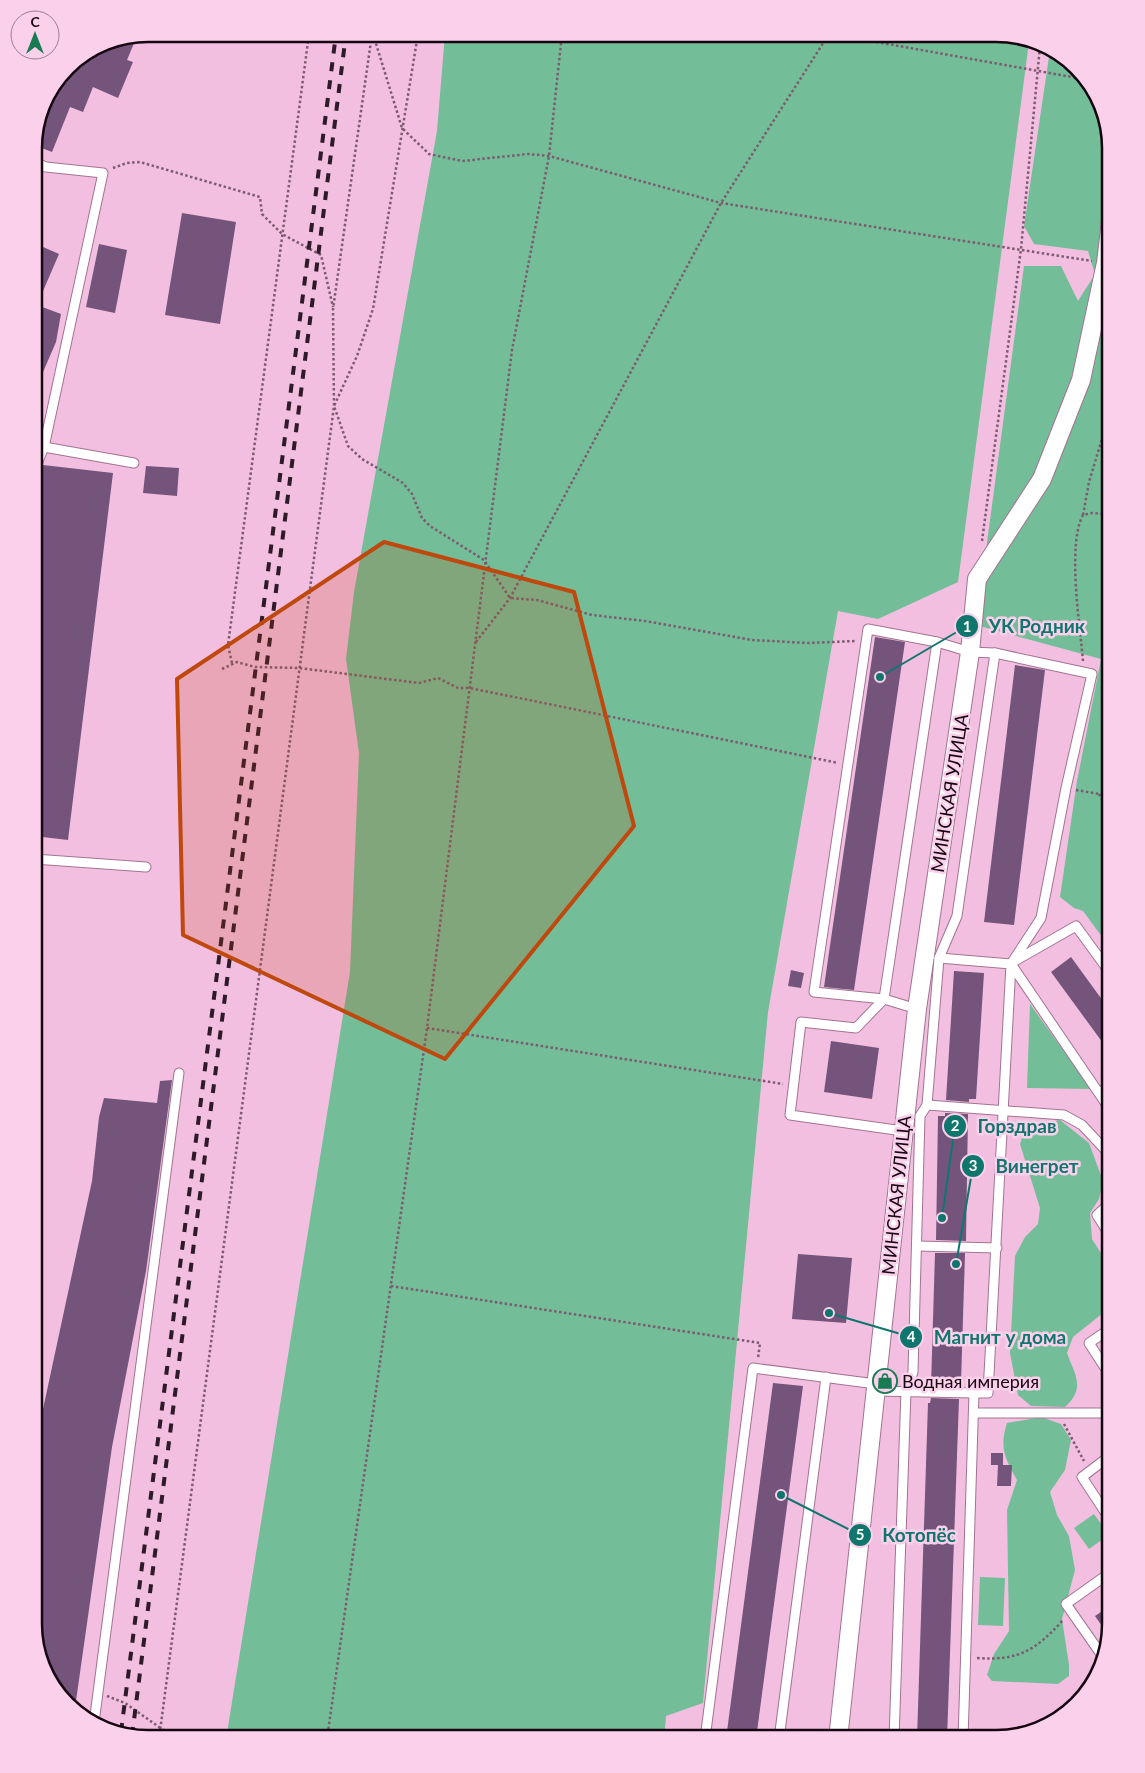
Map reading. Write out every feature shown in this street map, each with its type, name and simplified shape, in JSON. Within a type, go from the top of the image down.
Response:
[{"type":"street","name":"МИНСКАЯ УЛИЦА","points":[[839,1730],[916,1009],[970,652],[977,579],[1042,479],[1081,380],[1102,282]]},
{"type":"lane","points":[[43,166],[103,173],[43,450]]},
{"type":"lane","points":[[44,447],[134,463]]},
{"type":"lane","points":[[706,1730],[754,1368],[826,1377],[906,1391],[988,1393],[1011,964],[1041,918],[1066,788],[1092,674],[996,654],[970,652],[937,642],[868,629],[814,992],[884,1000],[916,1009]]},
{"type":"lane","points":[[903,1131],[790,1115],[801,1022],[856,1028],[884,1000],[937,642]]},
{"type":"lane","points":[[894,1730],[906,1391],[913,1372],[920,1116],[927,1105],[940,958],[957,916],[996,654]]},
{"type":"lane","points":[[43,860],[146,867]]},
{"type":"lane","points":[[940,958],[1011,964],[1076,926],[1102,962]]},
{"type":"lane","points":[[1011,964],[1102,1098]]},
{"type":"lane","points":[[95,1716],[179,1073]]},
{"type":"lane","points":[[927,1105],[1064,1116],[1082,1125],[1102,1146]]},
{"type":"lane","points":[[1102,1211],[1098,1215],[1102,1222]]},
{"type":"lane","points":[[917,1246],[997,1248]]},
{"type":"lane","points":[[1102,1334],[1089,1343],[1102,1363]]},
{"type":"lane","points":[[780,1730],[826,1377]]},
{"type":"lane","points":[[963,1730],[974,1393]]},
{"type":"lane","points":[[974,1413],[1102,1413]]},
{"type":"lane","points":[[1102,1462],[1082,1477],[1102,1507]]},
{"type":"lane","points":[[1099,1651],[1066,1604],[1102,1578]]},
{"type":"path","points":[[232,663],[228,645],[308,43]]},
{"type":"path","points":[[98,1695],[125,1704],[160,1730],[298,668],[334,406],[333,309],[371,43]]},
{"type":"path","points":[[375,43],[402,128],[429,154],[462,161],[528,154],[549,156],[721,203],[1021,248],[1102,262]]},
{"type":"path","points":[[416,43],[372,309],[357,356],[334,406],[348,446],[362,459],[403,483],[412,494],[422,518],[430,526],[484,560],[510,598]]},
{"type":"path","points":[[328,1730],[427,1028],[470,688],[484,560],[512,350],[549,156],[561,43]]},
{"type":"path","points":[[475,643],[510,598],[721,203],[824,43]]},
{"type":"path","points":[[879,43],[1037,72],[1074,77]]},
{"type":"path","points":[[981,550],[1021,248],[1039,51]]},
{"type":"path","points":[[103,173],[127,163],[140,162],[260,196],[262,214],[282,234],[321,255],[333,309]]},
{"type":"path","points":[[1083,672],[1076,548],[1079,523],[1083,515],[1089,482],[1102,439]]},
{"type":"path","points":[[1083,515],[1102,514]]},
{"type":"path","points":[[510,598],[537,600],[592,615],[645,621],[752,640],[808,643],[866,640]]},
{"type":"path","points":[[222,669],[237,662],[255,667],[298,668],[419,683],[438,678],[458,688],[470,688],[847,764]]},
{"type":"path","points":[[1066,788],[1102,794]]},
{"type":"path","points":[[1099,794],[1102,800]]},
{"type":"path","points":[[427,1028],[794,1086]]},
{"type":"path","points":[[391,1286],[760,1343],[757,1368]]},
{"type":"path","points":[[1058,1413],[1089,1471]]},
{"type":"path","points":[[966,1659],[1008,1657],[1036,1647],[1063,1621],[1066,1604]]},
{"type":"highlighted area","points":[[384,542],[574,592],[634,826],[445,1059],[183,935],[177,679]]},
{"type":"green space","points":[[444,43],[1003,43],[1028,47],[958,582],[878,619],[838,611],[768,1012],[703,1703],[666,1716],[665,1730],[227,1730],[350,972],[359,753],[346,659],[354,592],[437,131]]},
{"type":"green space","points":[[1049,57],[1066,69],[1081,84],[1094,108],[1102,135],[1102,937],[1083,911],[1074,908],[1060,897],[1077,781],[1101,659],[976,625],[1024,266],[1061,266],[1078,301],[1095,274],[1088,251],[1034,244],[1024,226]]},
{"type":"green space","points":[[1030,1004],[1091,1089],[1027,1088]]},
{"type":"green space","points":[[1060,1120],[1089,1143],[1102,1178],[1099,1199],[1090,1213],[1092,1239],[1102,1255],[1102,1314],[1073,1337],[1067,1353],[1077,1381],[1077,1387],[1075,1394],[1065,1407],[1031,1406],[1018,1395],[1010,1353],[1015,1256],[1025,1237],[1038,1224],[1040,1208],[1020,1144],[1026,1126]]},
{"type":"green space","points":[[1041,1417],[1061,1424],[1071,1440],[1065,1470],[1050,1492],[1057,1515],[1069,1536],[1075,1570],[1062,1619],[1069,1676],[1058,1684],[992,1681],[987,1675],[994,1654],[1009,1631],[1007,1510],[1017,1480],[1009,1465],[1003,1446],[1005,1432],[1007,1423]]},
{"type":"green space","points":[[1094,1514],[1102,1525],[1102,1540],[1089,1549],[1074,1528]]},
{"type":"green space","points":[[980,1577],[1005,1578],[1003,1626],[978,1625]]},
{"type":"building","points":[[134,44],[127,60],[133,62],[118,98],[93,87],[83,112],[70,107],[52,152],[43,148],[43,135],[53,102],[64,84],[90,60],[102,53],[121,46]]},
{"type":"building","points":[[182,213],[236,222],[220,324],[165,315]]},
{"type":"building","points":[[99,244],[127,250],[115,313],[86,307]]},
{"type":"building","points":[[43,247],[59,254],[43,291]]},
{"type":"building","points":[[43,307],[61,314],[56,342],[43,372]]},
{"type":"building","points":[[43,465],[113,473],[68,840],[43,837]]},
{"type":"building","points":[[146,466],[179,468],[177,496],[143,493]]},
{"type":"building","points":[[875,637],[905,642],[854,990],[824,987]]},
{"type":"building","points":[[1015,665],[1045,670],[1014,925],[984,922]]},
{"type":"building","points":[[1071,957],[1102,1000],[1102,1042],[1051,972]]},
{"type":"building","points":[[791,970],[804,973],[801,988],[788,986]]},
{"type":"building","points":[[954,971],[984,973],[976,1099],[969,1099],[969,1102],[946,1100]]},
{"type":"building","points":[[831,1041],[879,1048],[872,1099],[824,1092]]},
{"type":"building","points":[[172,1080],[146,1271],[112,1447],[76,1701],[57,1678],[46,1652],[43,1638],[42,1413],[92,1181],[99,1117],[104,1098],[157,1103],[160,1081]]},
{"type":"building","points":[[945,1113],[968,1114],[966,1241],[936,1240],[938,1116],[945,1116]]},
{"type":"building","points":[[935,1253],[965,1253],[961,1383],[959,1386],[931,1386]]},
{"type":"building","points":[[798,1254],[852,1258],[846,1323],[792,1319]]},
{"type":"building","points":[[773,1383],[803,1386],[757,1730],[727,1730]]},
{"type":"building","points":[[931,1398],[959,1399],[947,1730],[917,1730],[928,1403],[930,1403]]},
{"type":"building","points":[[991,1453],[1003,1453],[1003,1465],[1012,1465],[1011,1486],[997,1486],[998,1465],[991,1465]]},
{"type":"building","points":[[1102,1611],[1102,1626],[1095,1616]]},
{"type":"railway","points":[[122,1727],[335,43]]},
{"type":"railway","points":[[133,1729],[345,43]]},
{"type":"place","name":"УК Родник","points":[[880,677]]},
{"type":"place","name":"Горздрав","points":[[942,1218]]},
{"type":"place","name":"Винегрет","points":[[956,1264]]},
{"type":"place","name":"Магнит у дома","points":[[829,1313]]},
{"type":"place","name":"Водная империя","points":[[885,1381]]},
{"type":"place","name":"Котопёс","points":[[781,1495]]}]
